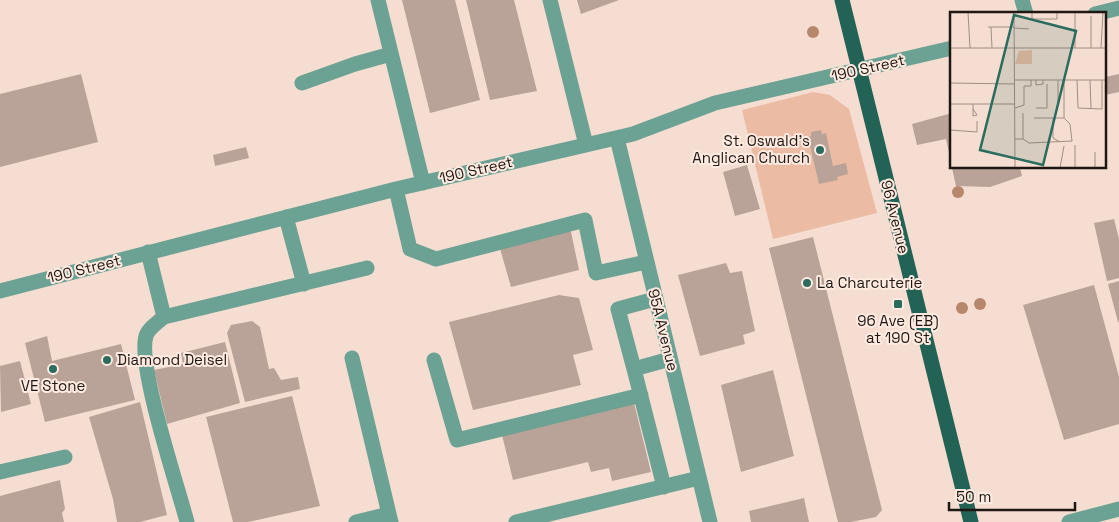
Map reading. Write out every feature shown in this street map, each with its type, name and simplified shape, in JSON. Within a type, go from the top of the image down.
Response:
[{"type":"main road","name":"96 Avenue","points":[[842,0],[971,522]]},
{"type":"street","points":[[378,0],[424,183]]},
{"type":"street","points":[[550,0],[586,145]]},
{"type":"street","points":[[1103,12],[1119,8]]},
{"type":"street","name":"190 Street","points":[[0,291],[396,189],[616,138],[715,103],[950,48]]},
{"type":"street","points":[[302,83],[355,64],[391,54]]},
{"type":"street","name":"95A Avenue","points":[[616,138],[699,478],[705,521]]},
{"type":"street","points":[[396,189],[410,250],[436,260],[585,220],[596,273],[646,262]]},
{"type":"street","points":[[286,217],[304,284]]},
{"type":"street","points":[[148,252],[164,317]]},
{"type":"street","points":[[187,522],[148,375],[144,348],[146,334],[164,317],[367,268]]},
{"type":"street","points":[[656,299],[618,309],[664,486]]},
{"type":"street","points":[[352,358],[390,518],[356,522]]},
{"type":"street","points":[[634,369],[670,359]]},
{"type":"street","points":[[434,360],[457,440],[641,395]]},
{"type":"street","points":[[0,472],[65,457]]},
{"type":"street","points":[[516,522],[699,478]]},
{"type":"street","points":[[1069,522],[1119,509]]},
{"type":"shaded area","points":[[813,92],[830,95],[849,109],[877,213],[773,239],[742,110]]},
{"type":"building","points":[[402,0],[455,0],[480,100],[430,113]]},
{"type":"building","points":[[466,0],[514,0],[537,91],[490,100]]},
{"type":"building","points":[[577,0],[619,0],[581,14]]},
{"type":"building","points":[[81,74],[98,142],[0,167],[0,94]]},
{"type":"building","points":[[1119,74],[1119,92],[1106,95],[1106,77]]},
{"type":"building","points":[[950,114],[950,157],[946,139],[917,145],[912,124]]},
{"type":"building","name":"St. Oswald's Anglican Church","points":[[821,130],[822,134],[826,133],[833,166],[846,163],[848,174],[837,177],[838,180],[819,184],[808,137],[811,136],[811,132]]},
{"type":"building","points":[[246,147],[249,158],[215,166],[213,155]]},
{"type":"building","points":[[747,165],[760,209],[735,216],[723,172]]},
{"type":"building","points":[[952,169],[1020,169],[1022,176],[990,187],[956,186]]},
{"type":"building","points":[[1114,219],[1119,239],[1119,278],[1107,281],[1094,223]]},
{"type":"building","points":[[570,227],[579,270],[511,287],[499,245]]},
{"type":"building","points":[[813,237],[882,510],[876,517],[851,522],[838,522],[769,248]]},
{"type":"building","points":[[726,263],[730,273],[742,271],[755,331],[743,335],[745,344],[700,356],[678,275]]},
{"type":"building","points":[[1119,281],[1119,322],[1118,322],[1108,284]]},
{"type":"building","points":[[1094,285],[1119,377],[1119,424],[1064,440],[1023,305]]},
{"type":"building","points":[[559,295],[579,298],[593,350],[573,355],[581,385],[473,410],[449,322]]},
{"type":"building","points":[[252,321],[260,327],[269,369],[274,368],[281,380],[298,377],[300,389],[245,402],[227,333],[231,325]]},
{"type":"building","points":[[47,336],[52,361],[121,344],[135,400],[45,422],[25,343]]},
{"type":"building","points":[[225,342],[240,403],[167,424],[154,370],[183,364],[181,353]]},
{"type":"building","points":[[20,361],[31,404],[1,412],[0,366]]},
{"type":"building","points":[[773,370],[794,456],[741,472],[721,385]]},
{"type":"building","points":[[292,396],[320,506],[248,522],[233,522],[206,417]]},
{"type":"building","points":[[140,402],[167,515],[140,522],[117,522],[113,499],[89,417]]},
{"type":"building","points":[[634,403],[651,472],[612,481],[609,468],[591,472],[588,462],[513,480],[502,435]]},
{"type":"building","points":[[60,480],[65,509],[62,513],[64,522],[0,522],[0,496]]},
{"type":"building","points":[[804,498],[809,522],[751,522],[749,511]]},
{"type":"place","name":"St. Oswald's Anglican Church","points":[[820,150]]},
{"type":"place","name":"La Charcuterie","points":[[807,283]]},
{"type":"place","name":"96 Ave (EB) at 190 St","points":[[898,304]]},
{"type":"place","name":"Diamond Deisel","points":[[107,360]]},
{"type":"place","name":"VE Stone","points":[[53,369]]}]
